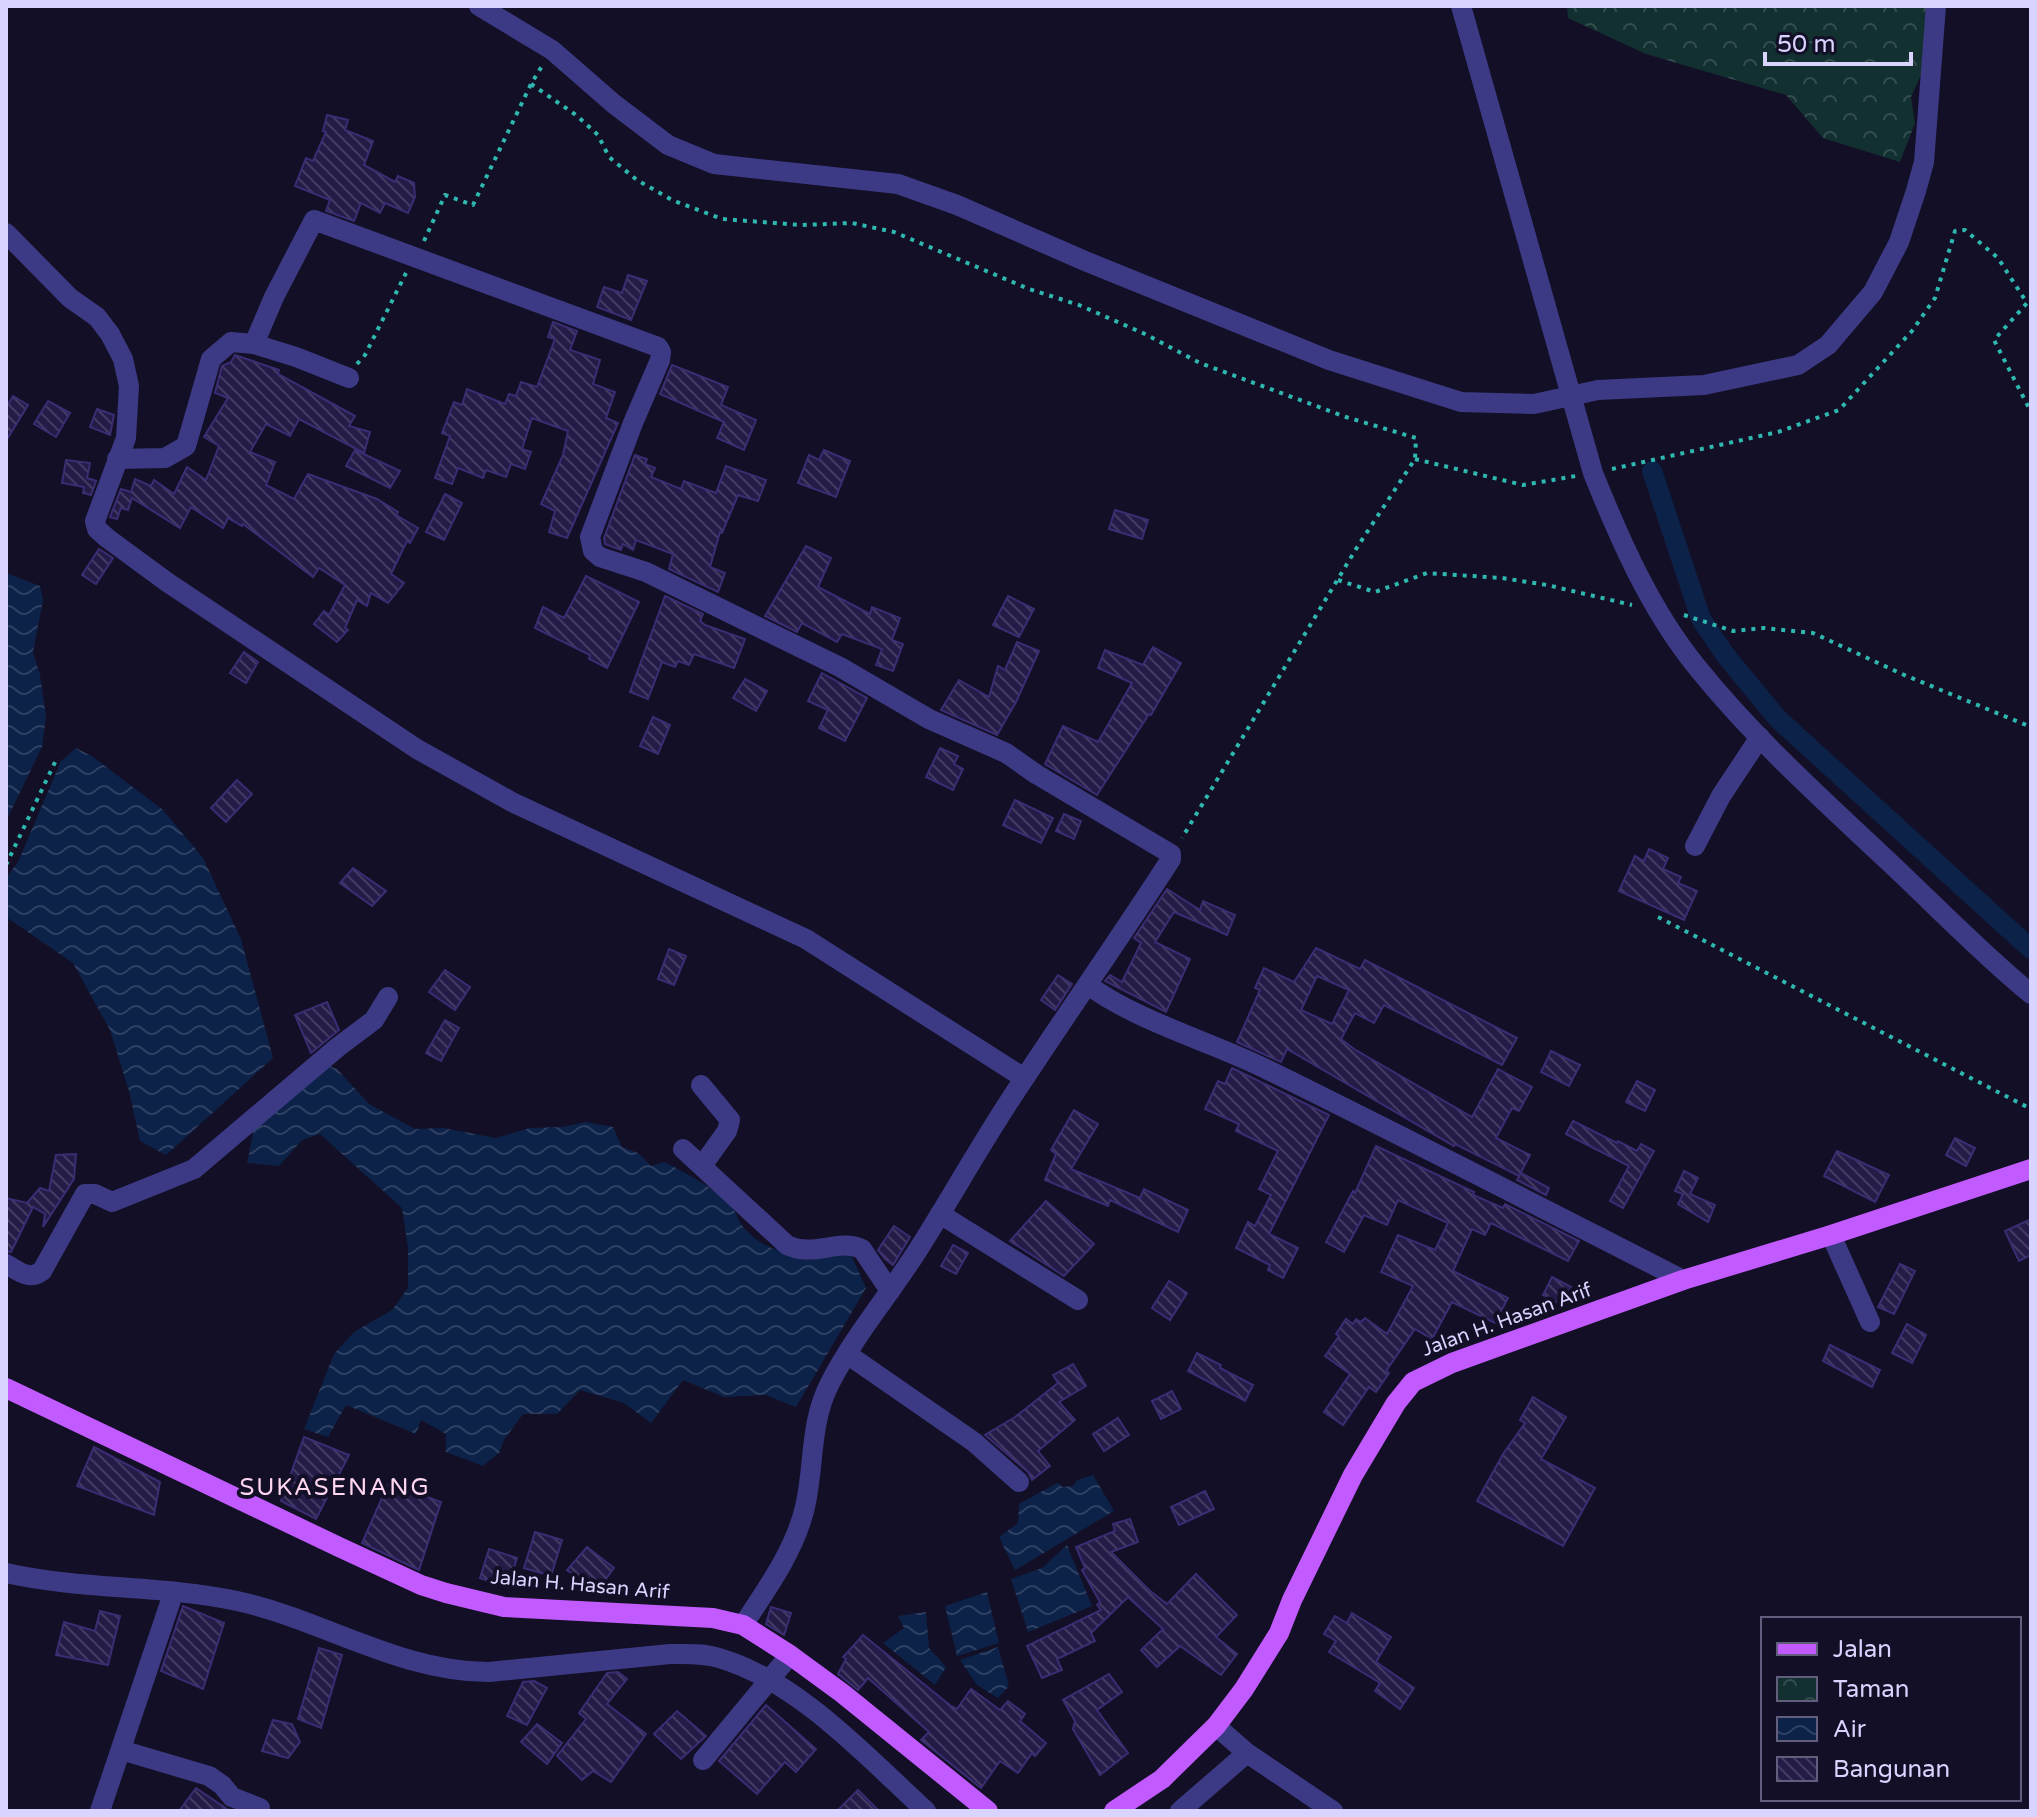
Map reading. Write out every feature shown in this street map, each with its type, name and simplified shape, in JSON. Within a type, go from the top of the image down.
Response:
[{"type":"main road","name":"Jalan H. Hasan Arif","points":[[1114,1811],[1162,1779],[1232,1740],[1244,1689],[1276,1639],[1353,1475],[1396,1403],[1413,1382],[1452,1363],[1683,1280],[2031,1169]]},
{"type":"main road","name":"Jalan H. Hasan Arif","points":[[6,1388],[421,1585],[504,1607],[713,1618],[743,1625],[780,1668],[842,1693],[988,1811]]},
{"type":"street","points":[[479,6],[552,50],[614,104],[668,145],[714,164],[898,184],[957,205],[1085,261],[1329,360],[1461,402],[1534,404],[1598,390],[1704,385],[1798,365],[1828,345],[1873,292],[1899,242],[1916,191],[1924,162],[1936,6]]},
{"type":"street","points":[[1461,6],[1593,473],[1618,536],[1658,610],[1695,665],[1760,737],[2031,994]]},
{"type":"street","points":[[254,344],[274,297],[314,220],[658,347],[660,360],[590,537],[593,551],[600,557],[646,572],[840,667],[929,719],[1006,753],[1171,854],[1171,859],[1024,1078],[940,1214],[882,1277],[847,1354],[830,1383],[815,1422],[805,1506],[798,1532],[773,1580],[743,1625]]},
{"type":"street","points":[[6,233],[70,298],[97,317],[118,346],[129,386],[126,438],[98,509],[95,526],[107,538],[390,732],[474,782],[806,939],[1024,1078]]},
{"type":"street","points":[[117,459],[165,458],[186,446],[211,359],[231,342],[254,344],[349,378]]},
{"type":"street","points":[[1695,846],[1721,796],[1760,737]]},
{"type":"street","points":[[1088,985],[1122,1005],[1248,1060],[1400,1135],[1683,1280]]},
{"type":"street","points":[[6,1264],[28,1276],[42,1271],[85,1194],[95,1194],[112,1202],[194,1169],[374,1020],[388,997]]},
{"type":"street","points":[[701,1085],[730,1120],[727,1131],[702,1166]]},
{"type":"street","points":[[683,1149],[787,1245],[815,1251],[848,1244],[862,1249],[882,1277]]},
{"type":"street","points":[[940,1214],[1078,1300]]},
{"type":"street","points":[[1831,1235],[1870,1322]]},
{"type":"street","points":[[847,1354],[974,1442],[1019,1482]]},
{"type":"street","points":[[6,1573],[45,1582],[238,1601],[357,1644],[469,1671],[489,1672],[696,1654],[780,1668],[814,1711],[926,1811]]},
{"type":"street","points":[[100,1811],[173,1594]]},
{"type":"street","points":[[703,1760],[780,1668]]},
{"type":"street","points":[[1180,1811],[1232,1740],[1333,1811]]},
{"type":"street","points":[[121,1750],[209,1776],[232,1797],[260,1808]]},
{"type":"path","points":[[349,378],[365,355],[445,195],[473,205],[531,84],[552,50]]},
{"type":"path","points":[[531,84],[576,115],[598,135],[609,157],[637,180],[672,200],[722,219],[801,225],[852,223],[894,232],[1029,289],[1079,305],[1200,363],[1346,417],[1416,438],[1415,459],[1364,536],[1202,808],[1171,854]]},
{"type":"path","points":[[6,865],[57,758]]},
{"type":"path","points":[[1658,917],[2031,1109]]},
{"type":"green space","points":[[1567,6],[1935,6],[1934,46],[1911,97],[1915,123],[1900,162],[1823,138],[1786,95],[1646,54],[1568,18]]},
{"type":"water","points":[[6,573],[40,586],[43,600],[33,652],[46,717],[42,747],[6,821]]},
{"type":"water","points":[[76,748],[93,757],[163,810],[203,858],[241,939],[273,1058],[166,1155],[140,1141],[129,1091],[110,1030],[73,963],[6,917],[6,878],[18,862],[61,761]]},
{"type":"water","points":[[324,1064],[337,1069],[369,1104],[415,1129],[443,1128],[496,1138],[530,1128],[562,1127],[586,1122],[613,1127],[622,1147],[638,1153],[651,1166],[665,1162],[718,1193],[732,1207],[745,1229],[767,1246],[807,1254],[849,1250],[866,1288],[796,1407],[766,1395],[724,1397],[683,1380],[651,1423],[624,1403],[580,1390],[557,1414],[523,1414],[504,1440],[499,1453],[483,1466],[446,1452],[446,1434],[421,1420],[416,1434],[346,1405],[328,1437],[304,1429],[334,1354],[354,1332],[392,1310],[408,1288],[408,1248],[402,1208],[320,1134],[302,1140],[279,1166],[247,1163],[254,1128]]},
{"type":"water","points":[[1093,1475],[1114,1511],[1015,1570],[999,1537],[1018,1523],[1019,1504],[1057,1483],[1063,1487],[1073,1486],[1077,1480]]},
{"type":"water","points":[[1067,1545],[1092,1606],[1028,1632],[1011,1579],[1042,1568]]},
{"type":"water","points":[[987,1592],[999,1643],[957,1656],[945,1606]]},
{"type":"water","points":[[926,1612],[929,1648],[946,1667],[935,1685],[883,1643],[904,1628],[898,1616]]},
{"type":"water","points":[[998,1647],[1009,1686],[998,1698],[977,1685],[960,1660]]},
{"type":"building","points":[[327,115],[348,120],[345,130],[373,141],[364,165],[395,182],[398,176],[414,183],[415,197],[408,213],[385,203],[380,213],[361,203],[354,221],[326,211],[330,200],[295,186],[306,158],[313,161],[326,132],[323,131]]},
{"type":"building","points":[[628,275],[647,281],[631,320],[597,307],[604,287],[622,293]]},
{"type":"building","points":[[553,322],[577,331],[570,350],[600,360],[593,384],[615,392],[606,418],[618,423],[567,538],[549,532],[555,511],[541,504],[563,455],[568,431],[532,418],[522,449],[531,452],[525,469],[511,464],[506,477],[486,470],[483,478],[458,468],[452,484],[435,478],[450,436],[442,433],[454,402],[462,405],[467,389],[505,404],[509,394],[516,396],[521,382],[537,387],[555,339],[548,337]]},
{"type":"building","points":[[235,355],[279,370],[278,374],[355,416],[349,426],[370,432],[364,453],[299,419],[290,436],[266,424],[250,452],[275,462],[266,485],[294,499],[308,474],[377,499],[418,528],[410,543],[407,541],[391,574],[404,583],[388,603],[371,593],[367,606],[357,600],[345,628],[348,630],[337,642],[314,624],[324,611],[329,615],[345,585],[319,568],[313,577],[243,524],[228,518],[223,528],[191,507],[180,528],[132,498],[128,510],[121,508],[117,519],[110,517],[121,489],[131,492],[135,479],[151,486],[154,480],[174,494],[187,467],[206,480],[219,446],[204,437],[228,398],[215,393],[222,366],[231,362]]},
{"type":"building","points":[[672,365],[728,387],[721,405],[756,420],[744,450],[717,438],[724,422],[660,394]]},
{"type":"building","points":[[13,396],[28,405],[6,441],[6,408]]},
{"type":"building","points":[[48,401],[70,413],[56,437],[34,424]]},
{"type":"building","points":[[97,409],[114,415],[110,435],[90,427]]},
{"type":"building","points":[[355,450],[400,471],[390,488],[346,466]]},
{"type":"building","points":[[824,450],[850,461],[836,497],[798,483],[809,455],[819,460]]},
{"type":"building","points":[[635,455],[647,459],[645,464],[655,468],[651,477],[681,489],[684,481],[716,493],[726,466],[766,480],[758,501],[738,495],[720,532],[710,567],[725,573],[718,592],[669,569],[673,554],[636,540],[633,550],[623,544],[621,550],[605,544],[604,538]]},
{"type":"building","points":[[66,460],[90,463],[87,478],[96,481],[91,495],[83,493],[84,487],[62,483]]},
{"type":"building","points":[[445,494],[462,503],[444,540],[426,532]]},
{"type":"building","points":[[1115,510],[1148,520],[1142,539],[1109,529]]},
{"type":"building","points":[[806,546],[831,558],[818,587],[870,614],[872,607],[900,618],[892,640],[903,644],[893,671],[876,665],[882,649],[842,634],[837,642],[802,623],[797,632],[765,616]]},
{"type":"building","points":[[99,549],[113,558],[96,584],[82,575]]},
{"type":"building","points":[[586,576],[639,602],[607,668],[589,659],[590,655],[535,628],[543,607],[564,618]]},
{"type":"building","points":[[665,596],[703,614],[700,621],[705,625],[745,639],[734,668],[694,654],[689,665],[678,661],[675,667],[662,662],[648,699],[630,692]]},
{"type":"building","points":[[1008,596],[1034,609],[1019,637],[993,625]]},
{"type":"building","points":[[1017,642],[1039,651],[997,735],[941,710],[959,680],[989,697],[998,666],[1005,670]]},
{"type":"building","points":[[1153,647],[1181,663],[1151,715],[1097,795],[1045,764],[1063,726],[1098,742],[1132,683],[1098,668],[1105,650],[1143,665]]},
{"type":"building","points":[[244,652],[258,662],[246,683],[230,673]]},
{"type":"building","points":[[822,673],[867,698],[845,741],[819,728],[828,710],[808,701]]},
{"type":"building","points":[[745,679],[767,691],[756,711],[733,698]]},
{"type":"building","points":[[653,717],[670,725],[658,754],[640,746]]},
{"type":"building","points":[[940,748],[958,756],[954,764],[963,769],[953,790],[926,777]]},
{"type":"building","points":[[237,780],[252,794],[226,822],[211,808]]},
{"type":"building","points":[[1015,800],[1053,818],[1041,843],[1003,825]]},
{"type":"building","points":[[1064,814],[1081,821],[1074,839],[1056,831]]},
{"type":"building","points":[[1649,849],[1668,858],[1663,869],[1681,877],[1678,883],[1697,891],[1684,920],[1619,891],[1635,856],[1644,861]]},
{"type":"building","points":[[353,868],[386,891],[372,906],[340,883]]},
{"type":"building","points":[[1167,889],[1200,910],[1203,901],[1235,915],[1227,935],[1174,912],[1155,942],[1190,959],[1166,1012],[1105,981],[1110,975],[1122,982],[1141,943],[1134,938]]},
{"type":"building","points":[[1316,948],[1360,969],[1365,960],[1517,1038],[1502,1065],[1384,1005],[1374,1023],[1355,1013],[1341,1039],[1472,1117],[1498,1069],[1532,1087],[1519,1111],[1512,1108],[1496,1138],[1530,1155],[1519,1176],[1454,1146],[1287,1049],[1281,1062],[1237,1042],[1260,990],[1255,988],[1264,968],[1294,982]],"holes":[[[1317,976],[1349,990],[1332,1024],[1301,1010]]]},
{"type":"building","points":[[669,949],[686,956],[674,985],[658,979]]},
{"type":"building","points":[[445,970],[470,987],[455,1010],[429,992]]},
{"type":"building","points":[[1058,975],[1072,984],[1055,1010],[1041,1000]]},
{"type":"building","points":[[327,1002],[339,1030],[311,1053],[295,1015]]},
{"type":"building","points":[[445,1020],[459,1028],[441,1061],[426,1053]]},
{"type":"building","points":[[1551,1051],[1580,1065],[1569,1086],[1541,1072]]},
{"type":"building","points":[[1232,1068],[1329,1115],[1269,1234],[1298,1248],[1283,1278],[1268,1270],[1270,1265],[1236,1248],[1248,1222],[1255,1226],[1271,1195],[1259,1189],[1278,1151],[1236,1131],[1239,1124],[1205,1109],[1218,1081],[1225,1084]]},
{"type":"building","points":[[1637,1081],[1655,1090],[1645,1111],[1626,1102]]},
{"type":"building","points":[[1074,1110],[1098,1124],[1071,1169],[1140,1198],[1144,1189],[1188,1210],[1178,1232],[1110,1200],[1108,1206],[1045,1180],[1056,1154],[1051,1150]]},
{"type":"building","points":[[1573,1121],[1637,1151],[1641,1144],[1654,1151],[1623,1208],[1610,1201],[1629,1166],[1566,1134]]},
{"type":"building","points":[[1955,1138],[1975,1148],[1966,1166],[1946,1155]]},
{"type":"building","points":[[1376,1146],[1474,1192],[1473,1195],[1503,1208],[1505,1204],[1579,1241],[1568,1261],[1491,1223],[1485,1235],[1472,1229],[1453,1271],[1508,1298],[1495,1323],[1452,1302],[1432,1339],[1415,1329],[1386,1371],[1389,1373],[1376,1392],[1369,1387],[1343,1425],[1324,1412],[1350,1374],[1325,1356],[1339,1336],[1336,1334],[1346,1319],[1353,1324],[1356,1319],[1361,1322],[1365,1318],[1387,1334],[1413,1286],[1381,1272],[1398,1235],[1435,1250],[1448,1223],[1398,1200],[1387,1225],[1364,1215],[1344,1252],[1326,1242],[1353,1191],[1355,1193]]},
{"type":"building","points":[[1837,1151],[1889,1175],[1875,1202],[1824,1176]]},
{"type":"building","points":[[76,1154],[74,1179],[43,1227],[45,1214],[33,1207],[11,1252],[6,1251],[6,1198],[27,1203],[40,1188],[49,1191],[56,1155]]},
{"type":"building","points":[[1684,1171],[1698,1178],[1690,1194],[1715,1205],[1708,1222],[1678,1204],[1683,1194],[1675,1191]]},
{"type":"building","points":[[1521,1173],[1549,1188],[1546,1195],[1517,1180]]},
{"type":"building","points":[[1046,1201],[1094,1244],[1064,1276],[1010,1241]]},
{"type":"building","points":[[2031,1219],[2031,1255],[2019,1261],[2005,1231]]},
{"type":"building","points":[[894,1226],[910,1237],[893,1265],[878,1250]]},
{"type":"building","points":[[953,1245],[968,1253],[956,1274],[941,1266]]},
{"type":"building","points":[[1900,1264],[1915,1271],[1894,1314],[1878,1307]]},
{"type":"building","points":[[1552,1277],[1571,1287],[1562,1305],[1543,1295]]},
{"type":"building","points":[[1169,1281],[1187,1293],[1170,1320],[1152,1308]]},
{"type":"building","points":[[1907,1324],[1926,1335],[1912,1363],[1892,1353]]},
{"type":"building","points":[[1830,1345],[1880,1370],[1872,1387],[1823,1361]]},
{"type":"building","points":[[1197,1353],[1253,1385],[1245,1401],[1188,1371]]},
{"type":"building","points":[[1073,1364],[1086,1386],[1059,1402],[1075,1420],[1038,1451],[1050,1466],[1032,1480],[1028,1472],[985,1435],[1015,1417],[1058,1383],[1053,1375]]},
{"type":"building","points":[[1172,1391],[1181,1409],[1161,1419],[1152,1401]]},
{"type":"building","points":[[1533,1397],[1566,1417],[1541,1459],[1595,1488],[1563,1546],[1477,1501],[1503,1454],[1525,1423],[1520,1420]]},
{"type":"building","points":[[1118,1418],[1129,1435],[1104,1451],[1093,1434]]},
{"type":"building","points":[[304,1437],[349,1455],[316,1519],[281,1501]]},
{"type":"building","points":[[94,1447],[160,1482],[154,1515],[77,1486]]},
{"type":"building","points":[[389,1482],[441,1502],[419,1570],[362,1543]]},
{"type":"building","points":[[1205,1491],[1214,1509],[1179,1525],[1171,1507]]},
{"type":"building","points":[[1130,1519],[1138,1542],[1111,1552],[1167,1604],[1196,1574],[1237,1615],[1216,1637],[1237,1654],[1221,1675],[1180,1646],[1157,1667],[1141,1650],[1163,1629],[1128,1597],[1091,1633],[1095,1641],[1057,1659],[1062,1670],[1042,1678],[1027,1646],[1101,1610],[1097,1605],[1100,1602],[1082,1570],[1085,1568],[1076,1547],[1115,1531],[1113,1524]]},
{"type":"building","points":[[535,1532],[562,1540],[551,1576],[524,1568]]},
{"type":"building","points":[[587,1547],[614,1568],[596,1592],[567,1570]]},
{"type":"building","points":[[489,1549],[517,1558],[508,1587],[480,1578]]},
{"type":"building","points":[[183,1606],[224,1623],[203,1689],[161,1671]]},
{"type":"building","points":[[771,1607],[791,1613],[784,1635],[766,1624]]},
{"type":"building","points":[[100,1611],[120,1616],[108,1665],[56,1655],[64,1622],[95,1631]]},
{"type":"building","points":[[1352,1613],[1391,1637],[1376,1662],[1414,1688],[1400,1709],[1375,1691],[1380,1683],[1329,1652],[1336,1641],[1324,1634],[1335,1616],[1347,1623]]},
{"type":"building","points":[[863,1635],[957,1709],[971,1689],[1000,1710],[1008,1701],[1025,1714],[1020,1721],[1046,1743],[1035,1756],[1032,1753],[1018,1773],[1000,1761],[981,1788],[921,1740],[929,1732],[868,1678],[858,1690],[838,1674],[846,1659],[843,1657]]},
{"type":"building","points":[[319,1648],[342,1655],[321,1728],[298,1719]]},
{"type":"building","points":[[618,1672],[627,1679],[607,1704],[646,1734],[611,1782],[593,1771],[582,1780],[557,1756],[586,1719],[579,1713],[607,1673]]},
{"type":"building","points":[[1109,1674],[1122,1692],[1097,1710],[1128,1753],[1100,1775],[1073,1729],[1075,1721],[1063,1700]]},
{"type":"building","points":[[534,1681],[547,1688],[527,1725],[507,1716],[523,1682]]},
{"type":"building","points":[[766,1705],[816,1749],[796,1772],[785,1762],[757,1794],[719,1761]]},
{"type":"building","points":[[677,1711],[706,1736],[681,1759],[654,1734]]},
{"type":"building","points":[[273,1720],[292,1724],[300,1742],[288,1758],[262,1751]]},
{"type":"building","points":[[537,1724],[562,1743],[547,1764],[521,1742]]},
{"type":"building","points":[[196,1788],[227,1809],[232,1811],[179,1811]]},
{"type":"building","points":[[858,1790],[879,1811],[837,1811]]},
{"type":"waterway","points":[[1652,471],[1701,619],[1726,656],[1778,719],[2031,949]]},
{"type":"district","name":"SUKASENANG","points":[[335,1487]]}]
